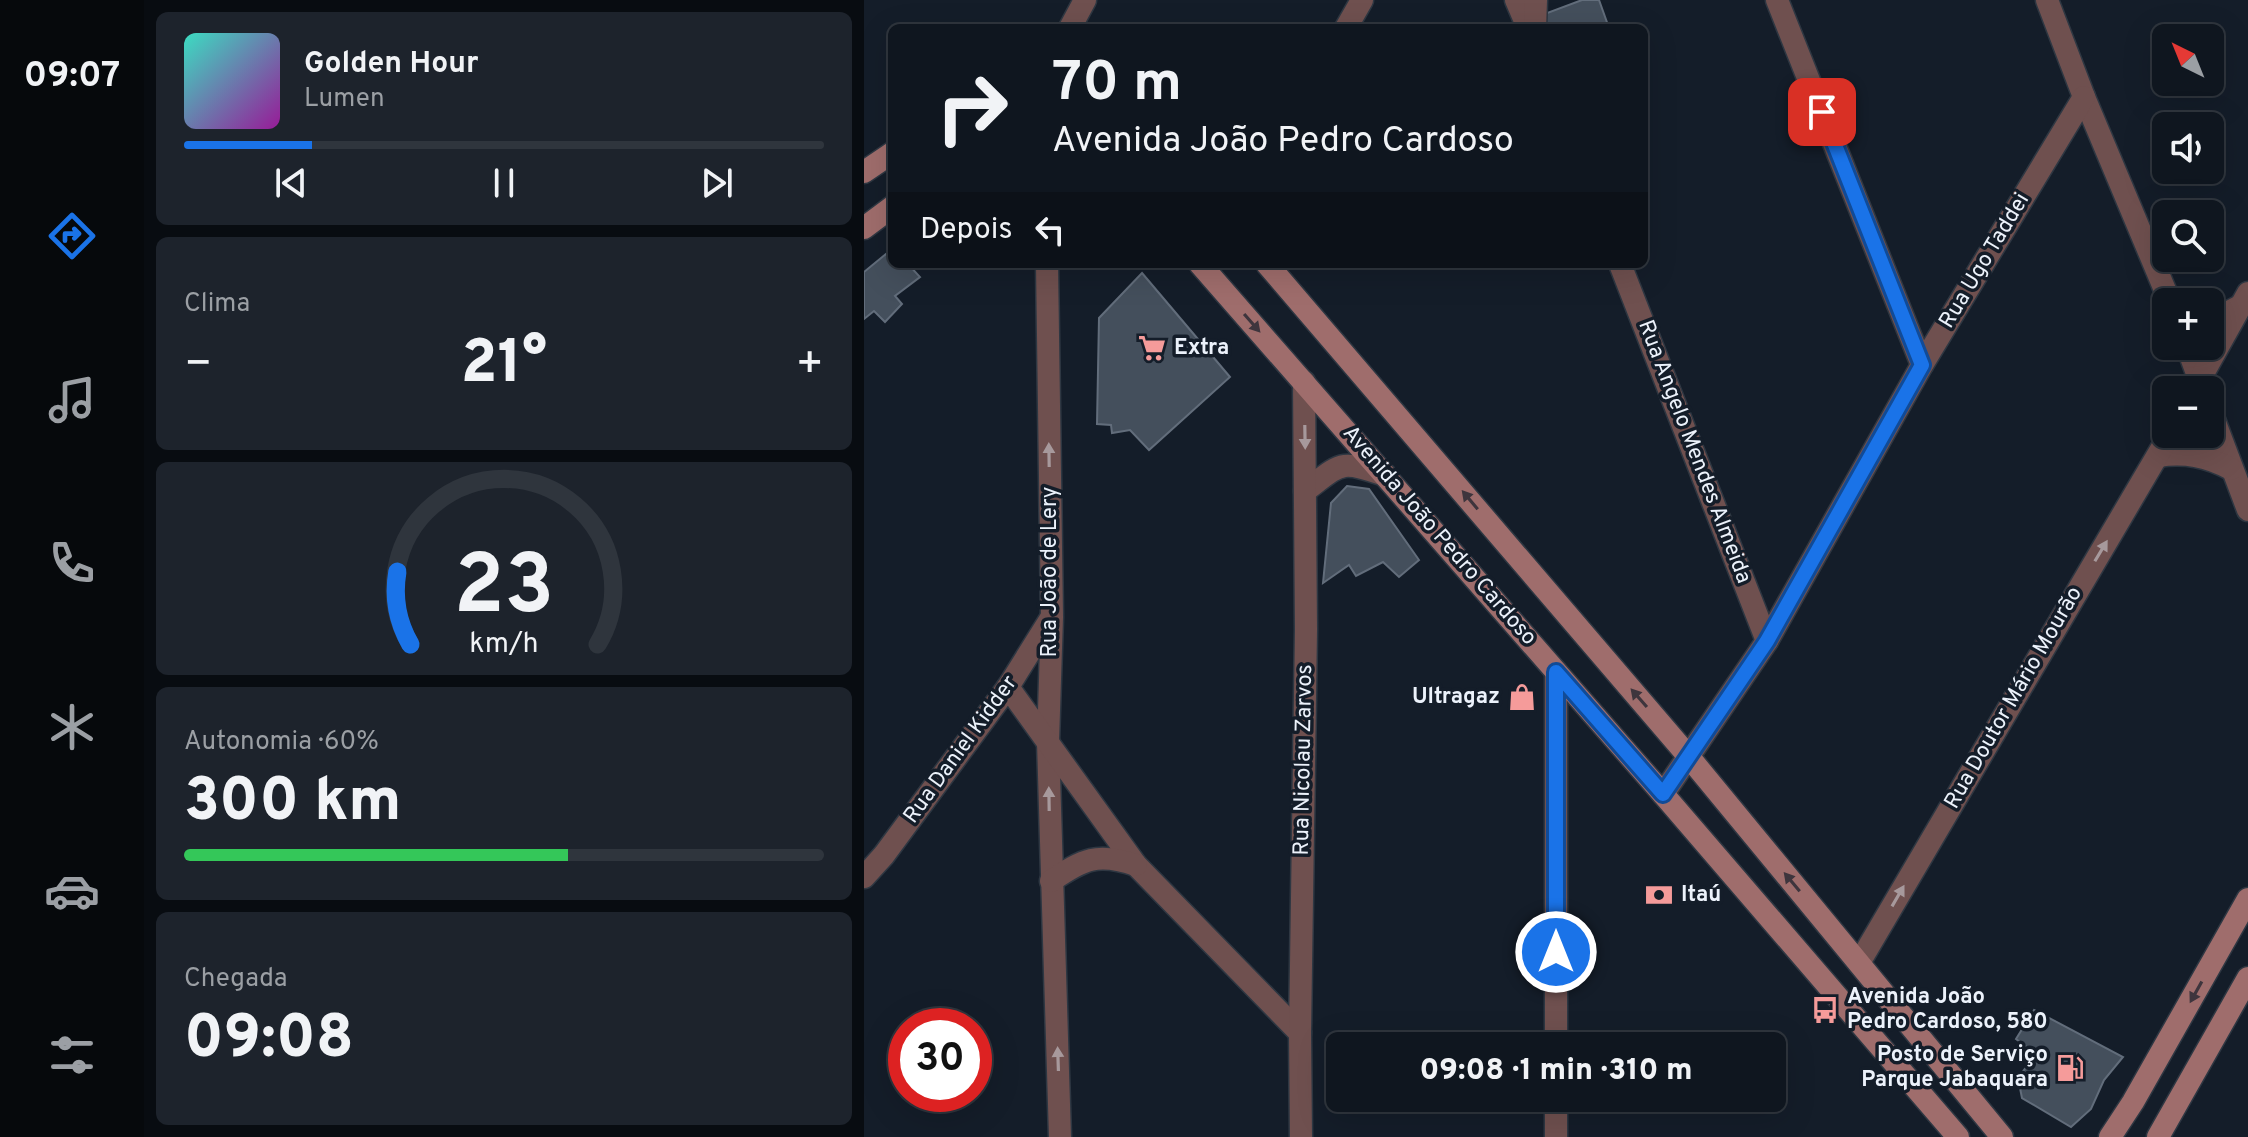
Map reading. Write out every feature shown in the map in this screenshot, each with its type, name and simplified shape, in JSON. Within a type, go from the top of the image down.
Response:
[{"type":"main road","points":[[864,172],[888,156]]},
{"type":"main road","points":[[864,228],[888,210]]},
{"type":"main road","name":"Avenida João Pedro Cardoso","points":[[1204,268],[1958,1137]]},
{"type":"main road","name":"Avenida João Pedro Cardoso","points":[[1270,268],[1689,757],[2002,1137]]},
{"type":"main road","points":[[2110,1137],[2248,899]]},
{"type":"main road","points":[[2158,1137],[2248,978]]},
{"type":"street","points":[[1072,24],[1085,0]]},
{"type":"street","points":[[1348,24],[1362,0]]},
{"type":"street","points":[[1516,0],[1526,24]]},
{"type":"street","points":[[1535,24],[1536,0]]},
{"type":"street","points":[[1777,0],[1922,365]]},
{"type":"street","points":[[2047,0],[2164,288]]},
{"type":"street","name":"Rua Ugo Taddei","points":[[1663,794],[1767,641],[1922,365],[2084,97]]},
{"type":"street","name":"Rua João de Lery","points":[[1047,268],[1052,617],[1048,742],[1060,1137]]},
{"type":"street","name":"Rua Angelo Mendes Almeida","points":[[1622,268],[1767,641]]},
{"type":"street","points":[[2224,314],[2245,299]]},
{"type":"street","points":[[2205,376],[2245,299]]},
{"type":"street","name":"Rua Nicolau Zarvos","points":[[1301,1137],[1306,629],[1304,382]]},
{"type":"street","name":"Rua Doutor Mário Mourão","points":[[1859,963],[2162,448]]},
{"type":"street","points":[[2224,448],[2248,510]]},
{"type":"street","points":[[2158,456],[2190,454],[2210,458],[2231,469]]},
{"type":"street","points":[[1305,491],[1338,466],[1355,465],[1385,475]]},
{"type":"street","name":"Rua Daniel Kidder","points":[[864,877],[874,856],[1008,687],[1052,617]]},
{"type":"street","points":[[1556,672],[1556,1032]]},
{"type":"street","points":[[1008,687],[1136,865],[1300,1033]]},
{"type":"street","points":[[1051,881],[1086,860],[1114,858],[1136,865]]},
{"type":"street","points":[[1556,1118],[1572,1137]]},
{"type":"building","points":[[1582,0],[1599,0],[1608,24],[1542,24],[1539,16]]},
{"type":"building","points":[[888,252],[888,268],[912,268],[920,277],[895,296],[902,304],[885,322],[874,311],[864,319],[864,272]]},
{"type":"building","name":"Extra","points":[[1142,273],[1230,377],[1149,450],[1130,430],[1112,433],[1111,425],[1097,424],[1099,318]]},
{"type":"building","points":[[1347,486],[1369,489],[1419,560],[1399,577],[1383,562],[1356,576],[1349,565],[1323,583],[1331,503]]},
{"type":"building","name":"Posto de Serviço Parque Jabaquara","points":[[2034,1010],[2123,1057],[2104,1080],[2091,1109],[2071,1127],[2022,1098],[2018,1078],[2036,1054],[2016,1039]]},
{"type":"place","name":"Extra","points":[[1152,348]]},
{"type":"place","name":"Ultragaz","points":[[1522,697]]},
{"type":"place","name":"Itaú","points":[[1659,895]]},
{"type":"place","name":"Avenida João Pedro Cardoso, 580","points":[[1825,1010]]},
{"type":"place","name":"Posto de Serviço Parque Jabaquara","points":[[2070,1068]]},
{"type":"route","points":[[1556,952],[1556,672],[1663,794],[1767,641],[1922,365],[1822,112]]}]
